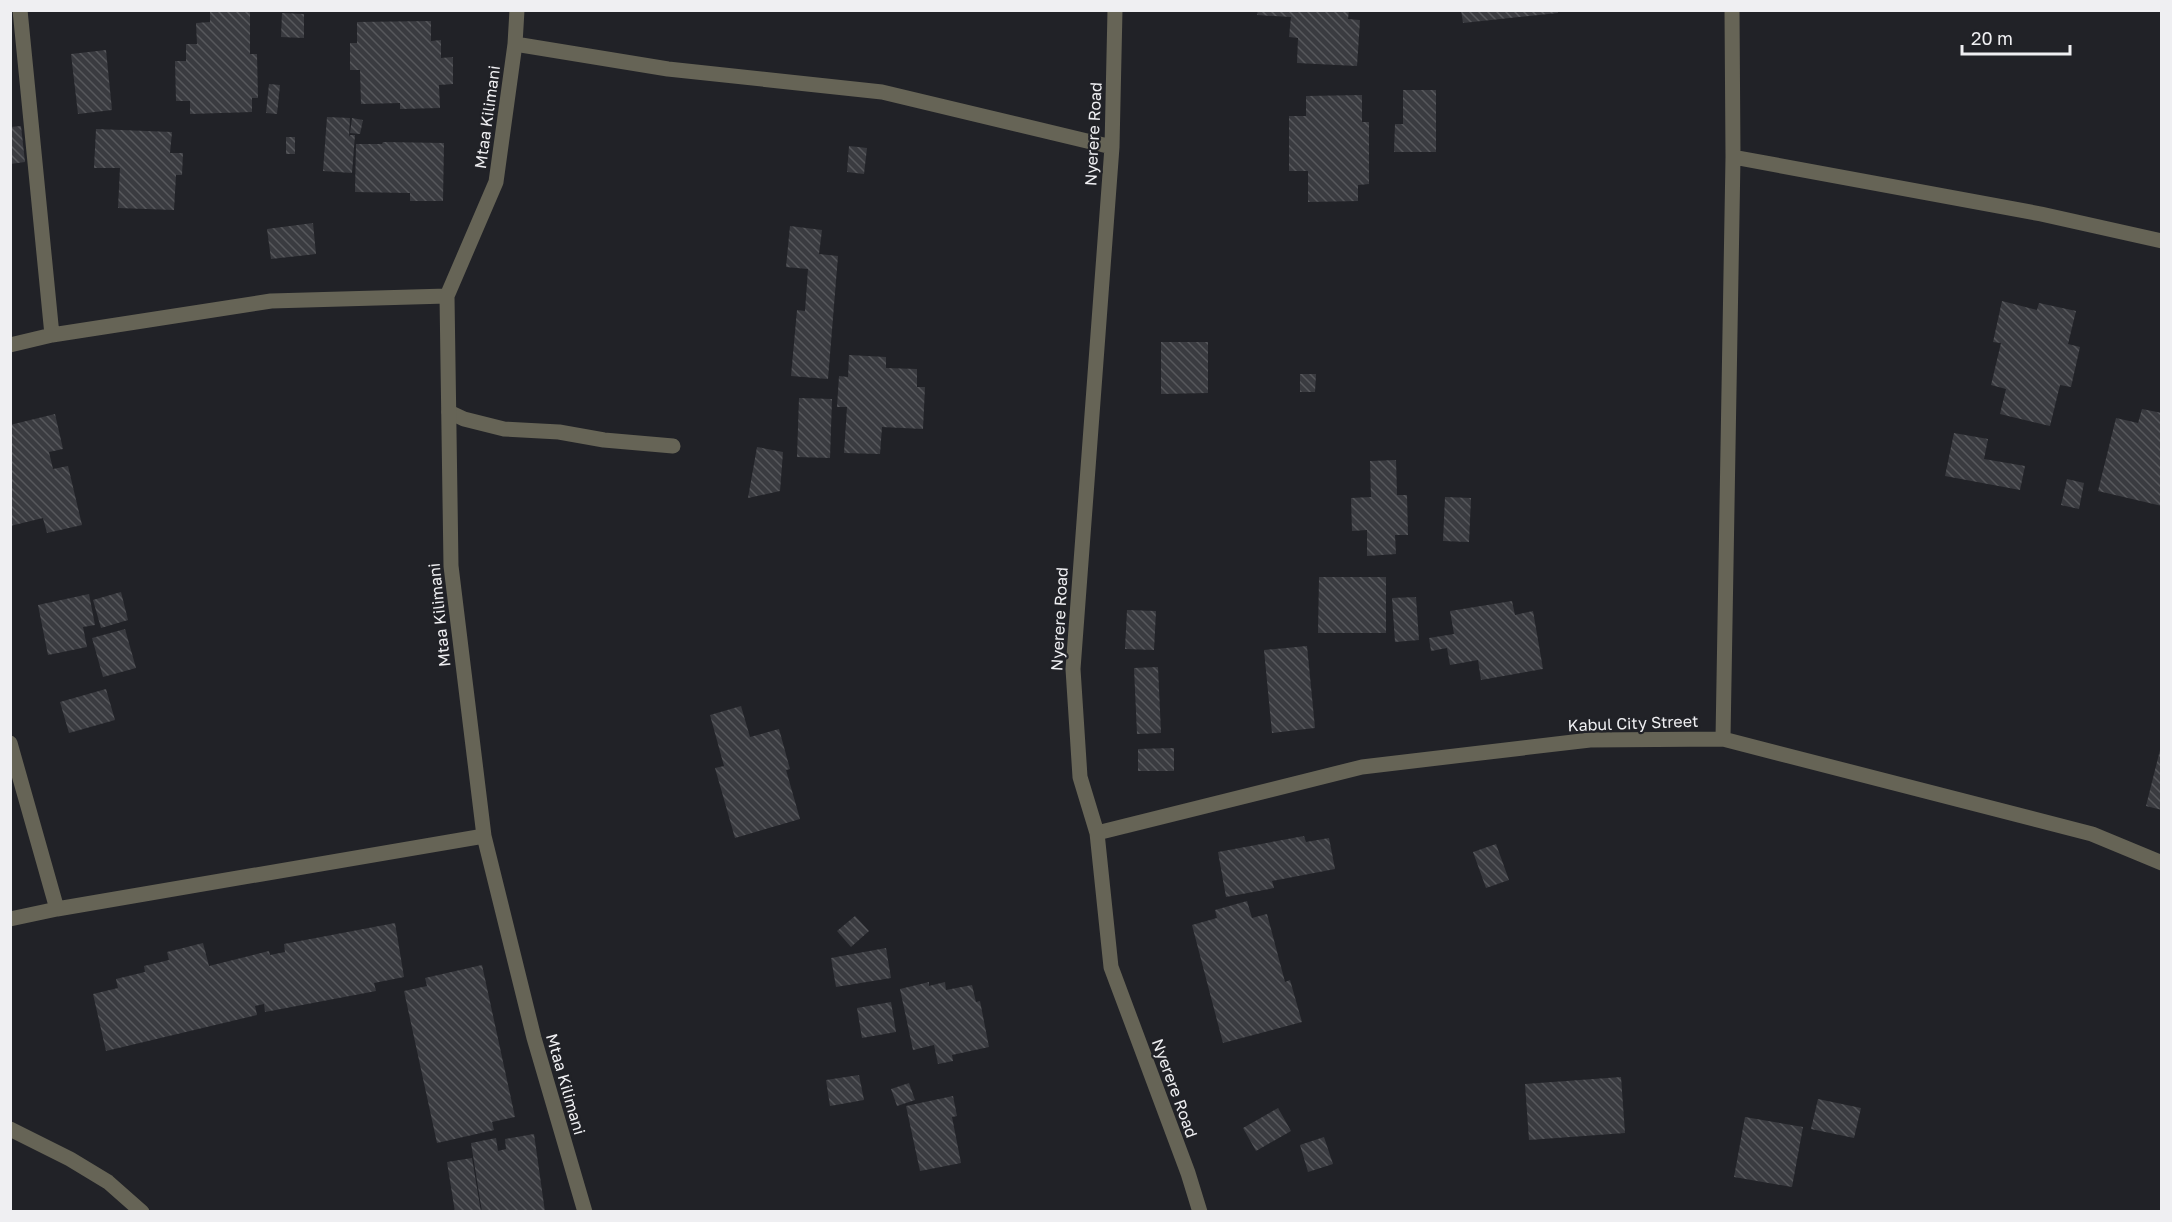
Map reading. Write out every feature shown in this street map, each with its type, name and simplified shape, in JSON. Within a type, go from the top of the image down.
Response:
[{"type":"street","name":"Mtaa Kilimani","points":[[517,10],[515,44],[496,182],[447,296],[451,566],[484,836],[534,1038],[585,1212]]},
{"type":"street","name":"Nyerere Road","points":[[1115,10],[1112,147],[1073,669],[1080,777],[1097,834],[1111,967],[1188,1173],[1200,1212]]},
{"type":"street","points":[[1723,739],[1733,157],[1732,10]]},
{"type":"street","points":[[17,14],[52,335]]},
{"type":"street","points":[[515,44],[668,69],[882,92],[1112,147]]},
{"type":"street","points":[[1733,157],[2041,214],[2162,241]]},
{"type":"street","points":[[10,345],[52,335],[271,301],[447,296]]},
{"type":"street","points":[[449,412],[464,419],[504,429],[559,432],[604,440],[673,446]]},
{"type":"street","name":"Kabul City Street","points":[[1097,834],[1362,767],[1590,740],[1723,739],[2092,834],[2162,863]]},
{"type":"street","points":[[10,743],[57,909]]},
{"type":"street","points":[[10,919],[484,836]]},
{"type":"street","points":[[10,1129],[70,1159],[108,1182],[142,1212]]},
{"type":"building","points":[[1258,10],[1349,10],[1348,19],[1360,20],[1357,66],[1297,63],[1298,38],[1289,37],[1291,17],[1257,15]]},
{"type":"building","points":[[1461,10],[1558,10],[1558,13],[1463,23]]},
{"type":"building","points":[[250,11],[250,54],[257,54],[258,98],[252,98],[252,112],[190,114],[190,101],[176,101],[175,61],[186,61],[186,44],[197,44],[196,23],[210,22],[210,12]]},
{"type":"building","points":[[282,13],[304,14],[304,38],[281,37]]},
{"type":"building","points":[[431,21],[431,41],[441,40],[441,58],[453,57],[453,84],[439,85],[440,108],[400,109],[400,103],[361,104],[360,70],[350,70],[350,43],[357,43],[357,22]]},
{"type":"building","points":[[106,50],[112,110],[78,114],[71,54]]},
{"type":"building","points":[[269,84],[280,85],[277,114],[266,113]]},
{"type":"building","points":[[1403,90],[1436,90],[1436,152],[1394,152],[1395,124],[1403,124]]},
{"type":"building","points":[[1362,95],[1362,122],[1369,122],[1369,184],[1358,185],[1358,201],[1308,202],[1308,171],[1289,171],[1289,116],[1306,116],[1306,96]]},
{"type":"building","points":[[327,117],[350,118],[349,137],[355,135],[352,173],[323,171]]},
{"type":"building","points":[[352,118],[363,120],[360,134],[350,133]]},
{"type":"building","points":[[21,126],[25,162],[10,164],[10,127]]},
{"type":"building","points":[[96,129],[172,132],[170,153],[183,153],[182,175],[176,175],[174,210],[118,208],[120,168],[94,168]]},
{"type":"building","points":[[286,137],[295,137],[295,154],[286,154]]},
{"type":"building","points":[[383,142],[444,143],[443,201],[410,201],[410,193],[355,192],[356,144],[382,144]]},
{"type":"building","points":[[849,146],[867,148],[864,174],[847,172]]},
{"type":"building","points":[[313,223],[316,254],[271,259],[267,229]]},
{"type":"building","points":[[790,226],[822,230],[819,254],[838,256],[828,379],[791,376],[797,310],[805,311],[808,269],[786,267]]},
{"type":"building","points":[[2002,301],[2037,310],[2039,303],[2076,311],[2068,344],[2080,347],[2071,387],[2060,385],[2050,426],[2000,414],[2006,389],[1991,385],[2001,343],[1993,342]]},
{"type":"building","points":[[1161,342],[1208,342],[1208,393],[1161,394]]},
{"type":"building","points":[[849,355],[886,357],[886,368],[917,369],[917,387],[925,387],[923,429],[882,427],[880,454],[844,453],[847,407],[837,407],[839,376],[848,377]]},
{"type":"building","points":[[1300,374],[1316,374],[1315,392],[1300,392]]},
{"type":"building","points":[[799,398],[832,399],[830,458],[797,457]]},
{"type":"building","points":[[2142,409],[2162,413],[2162,506],[2098,491],[2116,418],[2138,423]]},
{"type":"building","points":[[55,414],[63,449],[49,452],[53,469],[68,466],[82,525],[47,533],[43,518],[10,526],[10,425]]},
{"type":"building","points":[[1954,433],[1988,439],[1984,459],[2025,466],[2020,490],[1945,476]]},
{"type":"building","points":[[757,447],[783,452],[780,491],[748,498]]},
{"type":"building","points":[[1396,460],[1397,495],[1407,495],[1408,535],[1395,535],[1396,554],[1367,556],[1367,530],[1352,531],[1351,498],[1371,497],[1370,461]]},
{"type":"building","points":[[2067,479],[2084,483],[2079,509],[2061,505]]},
{"type":"building","points":[[1445,497],[1471,498],[1469,542],[1443,541]]},
{"type":"building","points":[[1319,577],[1386,577],[1386,633],[1318,633]]},
{"type":"building","points":[[121,592],[128,620],[101,628],[93,600]]},
{"type":"building","points":[[89,594],[95,625],[83,627],[87,647],[48,655],[38,605]]},
{"type":"building","points":[[1416,597],[1419,640],[1395,642],[1392,598]]},
{"type":"building","points":[[1512,601],[1515,615],[1533,611],[1543,669],[1481,680],[1478,660],[1450,665],[1447,648],[1431,651],[1429,638],[1454,634],[1450,611]]},
{"type":"building","points":[[1127,610],[1156,611],[1154,650],[1125,649]]},
{"type":"building","points":[[125,629],[136,668],[103,677],[92,638]]},
{"type":"building","points":[[1307,646],[1315,728],[1272,733],[1264,650]]},
{"type":"building","points":[[1158,667],[1161,733],[1137,734],[1134,668]]},
{"type":"building","points":[[106,689],[115,720],[69,733],[60,702]]},
{"type":"building","points":[[741,706],[750,737],[779,729],[790,769],[786,770],[800,819],[735,838],[715,768],[724,766],[710,715]]},
{"type":"building","points":[[2162,746],[2162,810],[2146,806]]},
{"type":"building","points":[[1174,748],[1174,771],[1138,771],[1138,749]]},
{"type":"building","points":[[1304,836],[1306,842],[1329,838],[1335,869],[1272,881],[1274,888],[1226,897],[1218,852]]},
{"type":"building","points":[[1496,844],[1509,880],[1486,888],[1473,852]]},
{"type":"building","points":[[1247,901],[1252,918],[1267,914],[1285,982],[1290,980],[1302,1022],[1223,1043],[1192,925],[1217,918],[1215,910]]},
{"type":"building","points":[[855,916],[869,931],[851,947],[837,931]]},
{"type":"building","points":[[395,923],[404,977],[374,983],[376,991],[265,1012],[264,1004],[255,1006],[257,1015],[106,1051],[93,994],[118,988],[116,979],[145,972],[144,966],[169,960],[167,952],[203,943],[209,966],[269,951],[270,955],[285,952],[284,944]]},
{"type":"building","points":[[886,948],[891,978],[836,987],[831,958]]},
{"type":"building","points":[[482,965],[515,1117],[492,1122],[494,1130],[437,1143],[404,991],[427,986],[425,978]]},
{"type":"building","points":[[929,982],[929,986],[945,982],[946,990],[972,985],[976,1002],[980,1001],[989,1047],[952,1055],[953,1061],[938,1064],[934,1045],[913,1050],[900,989]]},
{"type":"building","points":[[891,1002],[896,1032],[862,1038],[857,1008]]},
{"type":"building","points":[[859,1075],[864,1100],[830,1106],[826,1080]]},
{"type":"building","points":[[1621,1077],[1625,1133],[1529,1140],[1525,1084]]},
{"type":"building","points":[[909,1083],[915,1100],[897,1106],[891,1089]]},
{"type":"building","points":[[953,1096],[957,1116],[952,1117],[961,1163],[920,1171],[906,1106]]},
{"type":"building","points":[[1818,1099],[1861,1108],[1854,1138],[1811,1129]]},
{"type":"building","points":[[1278,1108],[1291,1131],[1256,1151],[1243,1128]]},
{"type":"building","points":[[1745,1117],[1803,1127],[1792,1187],[1734,1177]]},
{"type":"building","points":[[534,1134],[545,1212],[482,1212],[471,1143],[496,1138],[498,1151],[506,1149],[505,1139]]},
{"type":"building","points":[[1324,1137],[1333,1164],[1308,1172],[1300,1145]]},
{"type":"building","points":[[472,1158],[481,1212],[455,1212],[447,1162]]}]
